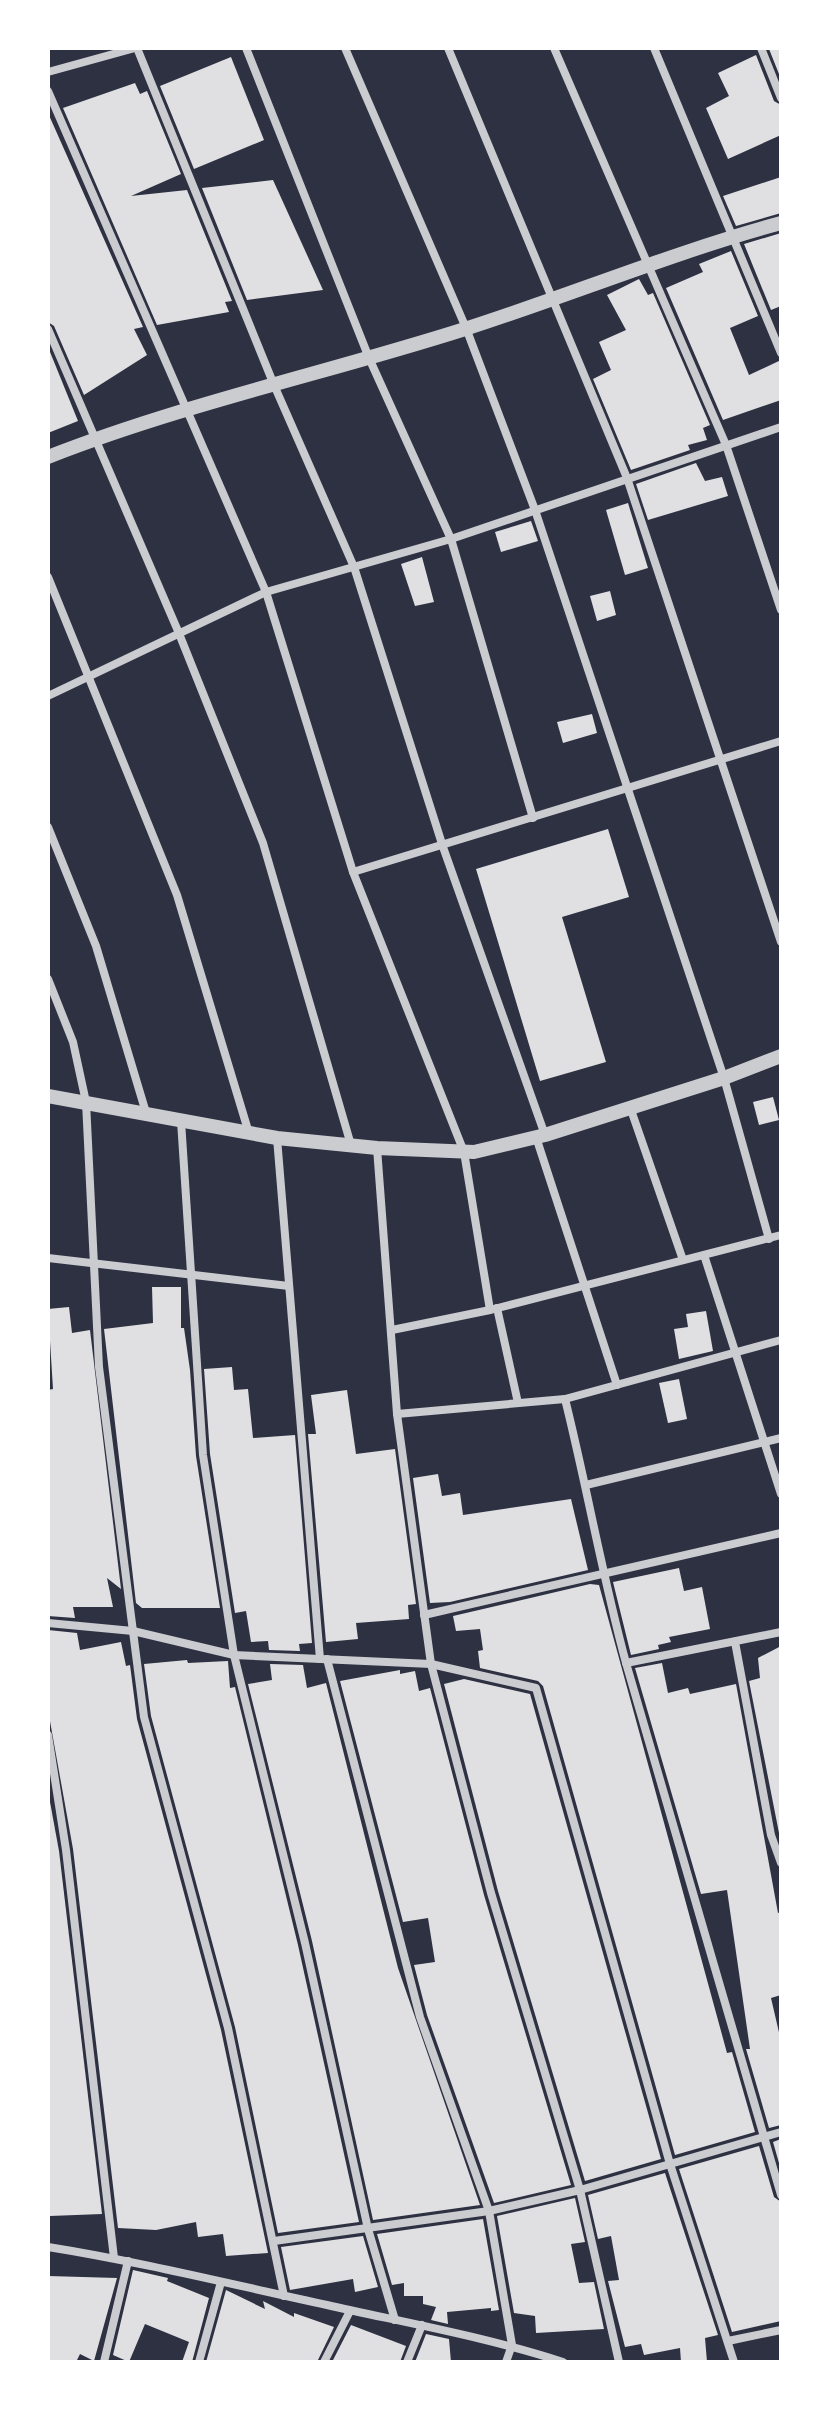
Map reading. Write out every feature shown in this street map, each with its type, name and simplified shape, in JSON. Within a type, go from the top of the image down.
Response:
[{"type":"street","points":[[48,72],[136,48],[274,385],[354,567],[443,847],[540,1136],[617,1385]]},
{"type":"street","points":[[246,48],[369,358],[451,539],[533,818]]},
{"type":"street","points":[[345,48],[466,328],[535,510],[724,1078],[769,1239]]},
{"type":"street","points":[[448,48],[627,478],[781,942]]},
{"type":"street","points":[[554,48],[726,445],[781,610]]},
{"type":"street","points":[[654,48],[781,353]]},
{"type":"street","points":[[761,48],[781,98]]},
{"type":"street","points":[[48,91],[266,592],[353,872],[464,1152],[494,1309],[518,1403]]},
{"type":"street","points":[[48,457],[94,439],[466,328],[648,268],[731,236],[781,223]]},
{"type":"street","points":[[48,329],[178,631],[263,843],[351,1145]]},
{"type":"street","points":[[48,696],[178,631],[266,592],[451,539],[781,427]]},
{"type":"street","points":[[48,577],[177,895],[248,1130]]},
{"type":"street","points":[[353,872],[443,847],[781,741]]},
{"type":"street","points":[[48,827],[96,946],[148,1117]]},
{"type":"street","points":[[48,979],[73,1042],[86,1102],[99,1367],[144,1717],[228,2028],[284,2296]]},
{"type":"street","points":[[48,1096],[148,1117],[248,1130],[277,1138],[377,1148],[464,1152],[540,1136],[724,1078],[781,1056]]},
{"type":"street","points":[[630,1107],[683,1260]]},
{"type":"street","points":[[181,1121],[203,1455],[234,1655],[305,1943],[368,2229],[395,2320]]},
{"type":"street","points":[[277,1138],[323,1659],[420,2017],[489,2211],[512,2345],[506,2362]]},
{"type":"street","points":[[377,1148],[397,1414],[431,1664],[491,1893],[580,2190],[619,2362]]},
{"type":"street","points":[[392,1330],[494,1309],[781,1235]]},
{"type":"street","points":[[704,1255],[733,1353],[781,1494]]},
{"type":"street","points":[[48,1258],[289,1286]]},
{"type":"street","points":[[397,1414],[565,1399],[781,1340]]},
{"type":"street","points":[[565,1399],[586,1485],[603,1577],[626,1663],[781,2195]]},
{"type":"street","points":[[586,1485],[781,1438]]},
{"type":"street","points":[[424,1615],[603,1577],[781,1533]]},
{"type":"street","points":[[48,1623],[133,1631],[234,1655],[431,1664],[536,1688],[670,2164],[734,2362]]},
{"type":"street","points":[[626,1663],[781,1632]]},
{"type":"street","points":[[735,1642],[771,1835],[781,1863]]},
{"type":"street","points":[[48,1735],[66,1850],[114,2258]]},
{"type":"street","points":[[274,2241],[489,2211],[580,2190],[781,2132]]},
{"type":"street","points":[[48,2247],[114,2258],[512,2345],[563,2362]]},
{"type":"street","points":[[104,2362],[128,2261]]},
{"type":"street","points":[[199,2362],[221,2282]]},
{"type":"street","points":[[324,2362],[350,2311]]},
{"type":"street","points":[[407,2362],[422,2325]]},
{"type":"street","points":[[728,2341],[781,2330]]},
{"type":"building","points":[[781,48],[781,79],[769,49]]},
{"type":"building","points":[[756,55],[774,101],[781,105],[781,135],[728,159],[706,108],[729,96],[718,73]]},
{"type":"building","points":[[231,57],[264,140],[194,169],[160,86]]},
{"type":"building","points":[[135,83],[140,94],[147,91],[181,174],[131,196],[187,190],[232,301],[225,302],[229,312],[157,325],[63,108]]},
{"type":"building","points":[[48,113],[143,327],[134,329],[147,355],[84,395],[54,326],[48,322]]},
{"type":"building","points":[[781,177],[781,213],[736,226],[723,196]]},
{"type":"building","points":[[273,180],[323,290],[247,300],[202,188]]},
{"type":"building","points":[[781,233],[781,306],[771,310],[744,244]]},
{"type":"building","points":[[731,251],[758,316],[730,328],[749,375],[781,360],[781,400],[723,420],[666,288],[703,272],[699,264]]},
{"type":"building","points":[[639,279],[648,295],[653,293],[710,425],[703,428],[707,440],[688,445],[690,450],[631,470],[593,379],[611,370],[599,342],[626,330],[607,295]]},
{"type":"building","points":[[48,347],[78,421],[48,433]]},
{"type":"building","points":[[696,463],[705,481],[722,477],[728,496],[648,520],[636,484]]},
{"type":"building","points":[[628,503],[648,568],[625,575],[606,510]]},
{"type":"building","points":[[531,521],[538,541],[501,552],[495,532]]},
{"type":"building","points":[[422,557],[434,602],[415,606],[401,564]]},
{"type":"building","points":[[610,591],[616,615],[597,621],[590,596]]},
{"type":"building","points":[[592,714],[597,733],[563,743],[557,722]]},
{"type":"building","points":[[608,829],[629,897],[562,917],[606,1062],[540,1081],[476,869]]},
{"type":"building","points":[[773,1097],[779,1120],[759,1125],[753,1102]]},
{"type":"building","points":[[152,1287],[181,1287],[181,1328],[184,1328],[190,1370],[196,1456],[220,1608],[142,1608],[136,1603],[104,1329],[153,1323]]},
{"type":"building","points":[[69,1307],[72,1333],[90,1330],[121,1589],[107,1578],[113,1607],[73,1607],[75,1618],[48,1616],[48,1390],[53,1389],[48,1309]]},
{"type":"building","points":[[706,1311],[713,1351],[679,1359],[674,1329],[688,1327],[686,1314]]},
{"type":"building","points":[[232,1367],[234,1390],[248,1389],[253,1438],[295,1435],[312,1643],[299,1644],[300,1651],[269,1650],[268,1641],[251,1642],[246,1611],[235,1613],[210,1454],[204,1369]]},
{"type":"building","points":[[679,1379],[687,1419],[668,1423],[659,1383]]},
{"type":"building","points":[[347,1390],[356,1454],[395,1449],[416,1604],[408,1605],[409,1619],[356,1623],[358,1639],[326,1642],[308,1434],[316,1434],[311,1395]]},
{"type":"building","points":[[438,1474],[442,1496],[460,1493],[463,1515],[571,1499],[588,1570],[450,1602],[430,1603],[413,1478]]},
{"type":"building","points":[[679,1568],[684,1591],[702,1587],[710,1629],[669,1637],[671,1642],[658,1645],[659,1649],[631,1655],[613,1582]]},
{"type":"building","points":[[590,1584],[599,1585],[727,2053],[732,2052],[755,2132],[675,2155],[543,1686],[538,1681],[480,1668],[478,1651],[483,1650],[480,1629],[456,1631],[453,1616]]},
{"type":"building","points":[[48,1630],[77,1633],[80,1650],[121,1642],[126,1666],[130,1665],[137,1719],[221,2030],[268,2253],[226,2256],[223,2234],[198,2237],[196,2222],[156,2230],[118,2228],[73,1849],[48,1710]]},
{"type":"building","points":[[781,1646],[780,1838],[749,1681],[760,1678],[758,1658]]},
{"type":"building","points":[[187,1660],[188,1663],[228,1661],[230,1688],[235,1687],[298,1945],[359,2222],[278,2233],[235,2027],[151,1716],[144,1664]]},
{"type":"building","points":[[662,1663],[668,1693],[688,1688],[690,1694],[736,1684],[778,1913],[781,1912],[781,1995],[771,1998],[781,2041],[781,2125],[769,2128],[746,2049],[750,2049],[727,1890],[701,1894],[635,1668]]},
{"type":"building","points":[[270,1664],[303,1665],[307,1688],[326,1683],[398,1968],[480,2205],[373,2220],[312,1941],[248,1684],[272,1680]]},
{"type":"building","points":[[400,1670],[400,1674],[415,1671],[419,1691],[430,1688],[484,1895],[571,2185],[494,2203],[427,2015],[414,1965],[435,1962],[428,1918],[403,1922],[340,1681]]},
{"type":"building","points":[[464,1679],[530,1694],[661,2159],[585,2181],[498,1891],[444,1684]]},
{"type":"building","points":[[48,1791],[59,1851],[102,2214],[50,2216]]},
{"type":"building","points":[[781,2139],[781,2170],[773,2142]]},
{"type":"building","points":[[759,2146],[774,2197],[781,2202],[781,2321],[732,2332],[679,2169]]},
{"type":"building","points":[[665,2173],[718,2335],[705,2338],[707,2362],[681,2362],[680,2348],[644,2355],[641,2344],[625,2347],[608,2281],[619,2280],[611,2236],[598,2239],[588,2195]]},
{"type":"building","points":[[575,2198],[585,2242],[571,2244],[579,2283],[594,2282],[604,2329],[536,2333],[535,2316],[514,2313],[497,2216]]},
{"type":"building","points":[[483,2219],[499,2310],[447,2312],[448,2324],[431,2320],[436,2307],[423,2304],[423,2296],[404,2296],[404,2283],[392,2285],[377,2234]]},
{"type":"building","points":[[363,2236],[378,2287],[355,2292],[353,2279],[290,2290],[281,2247]]},
{"type":"building","points":[[133,2270],[168,2278],[167,2281],[209,2298],[192,2362],[182,2362],[189,2342],[145,2324],[129,2362],[113,2355]]},
{"type":"building","points":[[48,2276],[117,2278],[94,2361],[80,2354],[76,2362],[48,2362]]},
{"type":"building","points":[[226,2290],[265,2309],[263,2301],[294,2317],[294,2313],[334,2327],[317,2362],[206,2362]]},
{"type":"building","points":[[351,2325],[406,2346],[400,2362],[332,2362]]},
{"type":"building","points":[[426,2334],[449,2339],[451,2362],[415,2362]]}]
